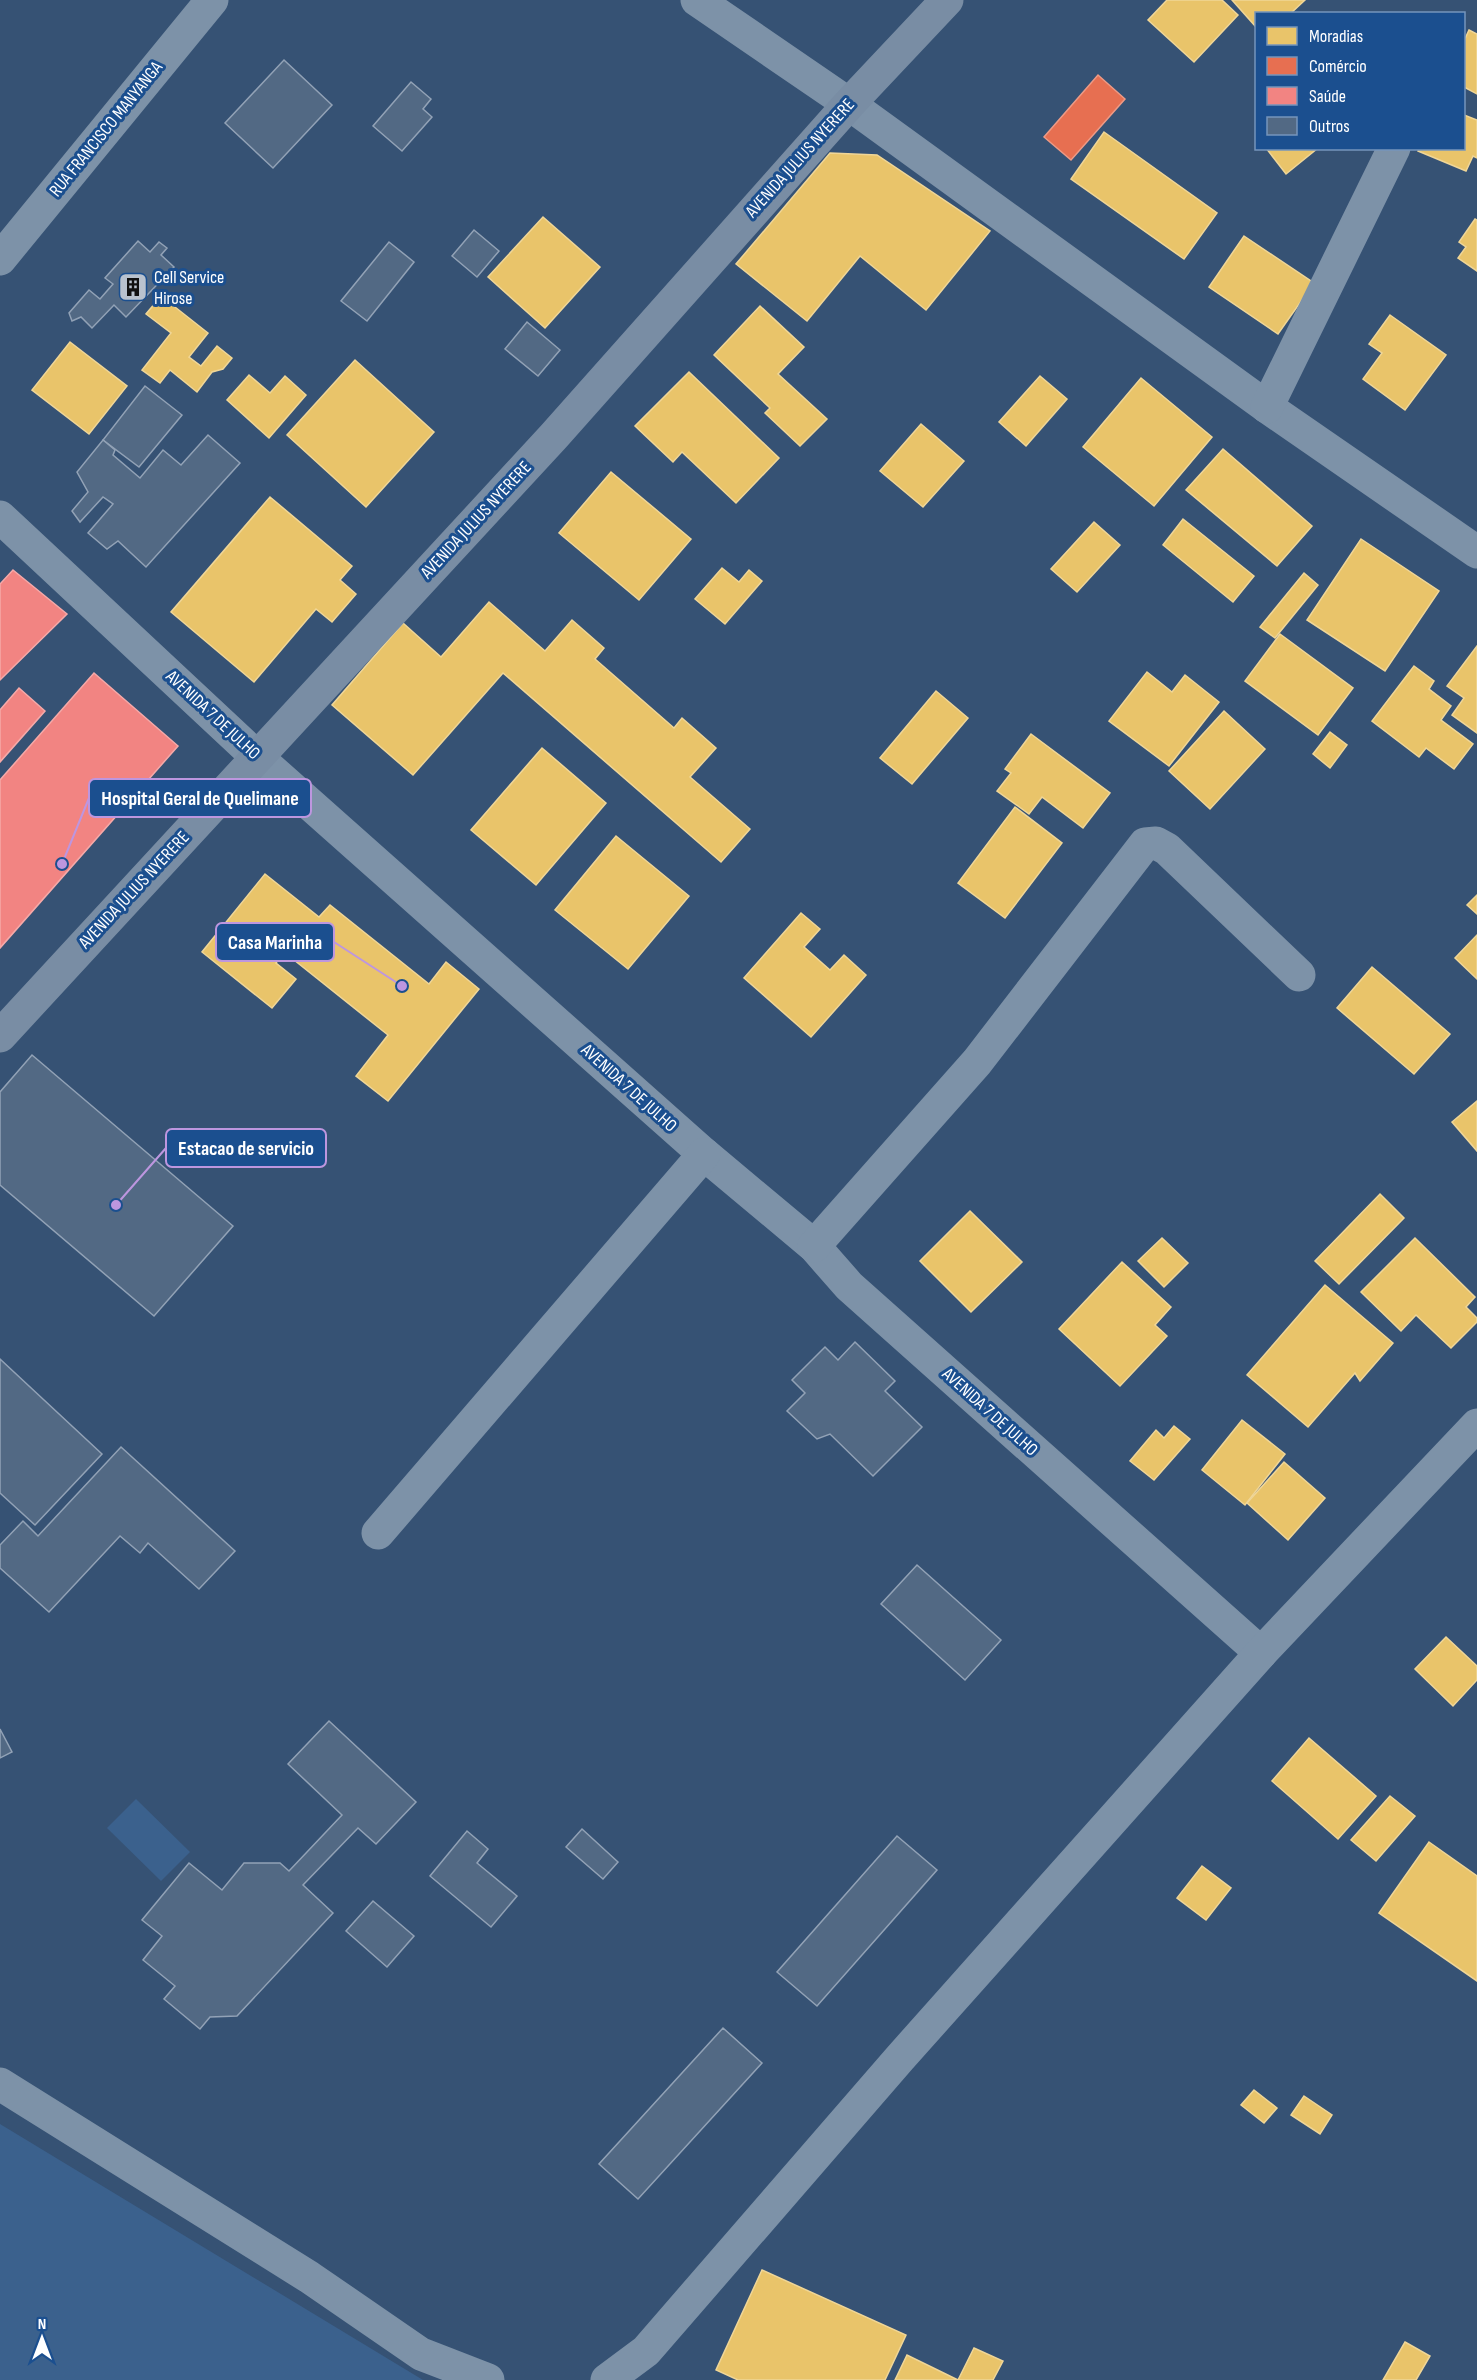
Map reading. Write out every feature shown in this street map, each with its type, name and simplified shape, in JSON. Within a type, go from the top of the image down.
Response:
[{"type":"street","name":"RUA FRANCISCO MANYANGA","points":[[0,259],[212,0]]},
{"type":"street","points":[[697,0],[849,104],[1268,407],[1477,552]]},
{"type":"street","name":"AVENIDA JULIUS NYERERE","points":[[0,1036],[99,926],[258,758],[554,436],[849,104],[947,0]]},
{"type":"street","points":[[1268,407],[1393,150]]},
{"type":"street","name":"AVENIDA 7 DE JULHO","points":[[0,517],[258,758],[704,1154],[814,1246],[849,1286],[1261,1653]]},
{"type":"street","points":[[814,1246],[977,1062],[1145,844],[1156,843],[1167,849],[1299,975]]},
{"type":"street","points":[[378,1533],[704,1154]]},
{"type":"street","points":[[607,2380],[646,2352],[907,2049],[1261,1653],[1477,1425]]},
{"type":"street","points":[[0,2084],[309,2277],[421,2354],[488,2380]]},
{"type":"water","points":[[136,1799],[190,1852],[161,1881],[107,1828]]},
{"type":"water","points":[[0,2124],[423,2380],[0,2380]]},
{"type":"building: Moradias","points":[[1167,0],[1222,0],[1238,15],[1194,62],[1148,20]]},
{"type":"building: Moradias","points":[[1232,0],[1305,0],[1292,12],[1255,12],[1255,26]]},
{"type":"building: Moradias","points":[[1469,30],[1477,34],[1477,94],[1465,88],[1465,39]]},
{"type":"building: Moradias","points":[[1465,115],[1477,120],[1477,158],[1473,156],[1466,171],[1418,151],[1465,150]]},
{"type":"building: Moradias","points":[[1104,132],[1217,213],[1184,259],[1071,179]]},
{"type":"building: Moradias","points":[[1268,150],[1316,150],[1286,174]]},
{"type":"building: Moradias","points":[[830,153],[877,155],[990,231],[926,310],[860,256],[807,321],[736,264]]},
{"type":"building: Moradias","points":[[543,217],[600,267],[545,328],[488,277]]},
{"type":"building: Moradias","points":[[1475,219],[1477,220],[1477,271],[1458,258],[1466,247],[1459,242]]},
{"type":"building: Moradias","points":[[1244,236],[1314,283],[1278,334],[1209,287]]},
{"type":"building: Moradias","points":[[161,296],[208,333],[189,357],[201,366],[217,346],[232,358],[223,369],[212,372],[197,392],[170,370],[160,383],[142,370],[171,333],[146,314]]},
{"type":"building: Moradias","points":[[760,306],[804,347],[778,374],[827,419],[800,446],[765,413],[770,408],[714,355]]},
{"type":"building: Moradias","points":[[1390,315],[1446,355],[1405,410],[1363,379],[1382,353],[1369,344]]},
{"type":"building: Moradias","points":[[70,342],[127,386],[89,434],[32,390]]},
{"type":"building: Moradias","points":[[355,360],[434,432],[366,507],[287,435]]},
{"type":"building: Moradias","points":[[689,372],[779,458],[736,503],[682,452],[673,462],[635,426]]},
{"type":"building: Moradias","points":[[249,375],[270,393],[285,376],[306,395],[269,438],[227,400]]},
{"type":"building: Moradias","points":[[1040,376],[1067,399],[1026,446],[999,422]]},
{"type":"building: Moradias","points":[[1141,378],[1212,437],[1154,506],[1083,447]]},
{"type":"building: Moradias","points":[[921,424],[964,461],[923,507],[880,471]]},
{"type":"building: Moradias","points":[[1223,449],[1312,526],[1277,566],[1186,490]]},
{"type":"building: Moradias","points":[[611,472],[691,539],[639,600],[559,533]]},
{"type":"building: Moradias","points":[[270,497],[352,566],[340,580],[356,594],[332,622],[316,609],[254,682],[171,612]]},
{"type":"building: Moradias","points":[[1183,519],[1254,576],[1233,602],[1163,545]]},
{"type":"building: Moradias","points":[[1094,522],[1120,545],[1077,592],[1051,569]]},
{"type":"building: Moradias","points":[[1361,539],[1439,591],[1385,671],[1307,620]]},
{"type":"building: Moradias","points":[[722,568],[739,582],[749,570],[762,581],[725,624],[695,599]]},
{"type":"building: Moradias","points":[[1304,573],[1318,585],[1275,638],[1260,627]]},
{"type":"building: Moradias","points":[[489,602],[545,651],[572,620],[604,648],[595,659],[674,728],[682,718],[716,748],[690,777],[750,829],[721,862],[503,673],[413,775],[332,705],[403,623],[441,657]]},
{"type":"building: Moradias","points":[[1280,634],[1353,688],[1318,735],[1245,681]]},
{"type":"building: Moradias","points":[[1477,646],[1477,733],[1452,715],[1464,698],[1447,686]]},
{"type":"building: Moradias","points":[[1414,666],[1434,681],[1429,689],[1451,706],[1441,720],[1473,744],[1454,769],[1426,748],[1419,757],[1372,721]]},
{"type":"building: Moradias","points":[[1147,672],[1172,692],[1185,675],[1219,702],[1169,766],[1109,721]]},
{"type":"building: Moradias","points":[[936,691],[968,718],[912,784],[880,758]]},
{"type":"building: Moradias","points":[[1224,711],[1265,749],[1210,809],[1169,771]]},
{"type":"building: Moradias","points":[[1330,732],[1347,745],[1330,768],[1313,754]]},
{"type":"building: Moradias","points":[[1031,734],[1110,793],[1083,828],[1042,797],[1029,814],[997,791],[1011,773],[1005,769]]},
{"type":"building: Moradias","points":[[542,748],[606,803],[536,885],[471,830]]},
{"type":"building: Moradias","points":[[1015,807],[1062,843],[1005,918],[958,883]]},
{"type":"building: Moradias","points":[[616,836],[689,896],[628,969],[555,910]]},
{"type":"building: Moradias","points":[[265,874],[319,917],[330,905],[429,984],[446,962],[479,989],[388,1101],[356,1076],[388,1035],[284,952],[276,963],[296,979],[272,1008],[202,952]]},
{"type":"building: Moradias","points":[[1477,895],[1477,914],[1467,905]]},
{"type":"building: Moradias","points":[[801,913],[820,929],[804,947],[830,970],[844,955],[866,975],[811,1037],[744,978]]},
{"type":"building: Moradias","points":[[1477,935],[1477,979],[1455,958]]},
{"type":"building: Moradias","points":[[1372,967],[1450,1034],[1414,1074],[1337,1008]]},
{"type":"building: Moradias","points":[[1477,1101],[1477,1151],[1452,1122]]},
{"type":"building: Moradias","points":[[1380,1194],[1404,1218],[1339,1284],[1315,1261]]},
{"type":"building: Moradias","points":[[970,1211],[1022,1262],[971,1312],[920,1261]]},
{"type":"building: Moradias","points":[[1162,1238],[1188,1263],[1164,1287],[1138,1261]]},
{"type":"building: Moradias","points":[[1415,1238],[1475,1297],[1466,1307],[1477,1318],[1477,1322],[1451,1348],[1416,1315],[1401,1331],[1361,1292]]},
{"type":"building: Moradias","points":[[1122,1262],[1171,1307],[1155,1325],[1167,1336],[1120,1386],[1059,1329]]},
{"type":"building: Moradias","points":[[1325,1285],[1393,1343],[1360,1381],[1355,1373],[1308,1427],[1247,1375]]},
{"type":"building: Moradias","points":[[1242,1420],[1285,1454],[1245,1505],[1202,1470]]},
{"type":"building: Moradias","points":[[1174,1426],[1190,1439],[1154,1480],[1130,1461],[1156,1430],[1164,1438]]},
{"type":"building: Moradias","points":[[1284,1462],[1325,1498],[1288,1540],[1247,1503]]},
{"type":"building: Moradias","points":[[1446,1637],[1477,1666],[1477,1680],[1453,1706],[1415,1669]]},
{"type":"building: Moradias","points":[[1309,1738],[1376,1796],[1338,1839],[1272,1781]]},
{"type":"building: Moradias","points":[[1390,1796],[1415,1816],[1376,1861],[1351,1840]]},
{"type":"building: Moradias","points":[[1429,1842],[1477,1876],[1477,1981],[1379,1913]]},
{"type":"building: Moradias","points":[[1202,1866],[1231,1888],[1206,1920],[1177,1898]]},
{"type":"building: Moradias","points":[[1254,2090],[1277,2108],[1264,2123],[1241,2105]]},
{"type":"building: Moradias","points":[[1304,2096],[1332,2115],[1320,2134],[1291,2115]]},
{"type":"building: Moradias","points":[[762,2270],[906,2335],[885,2380],[738,2380],[716,2370]]},
{"type":"building: Moradias","points":[[1405,2342],[1430,2356],[1416,2380],[1383,2380]]},
{"type":"building: Moradias","points":[[974,2348],[1003,2361],[993,2380],[958,2380]]},
{"type":"building: Moradias","points":[[907,2355],[958,2380],[895,2380]]},
{"type":"building: Comércio","points":[[1098,75],[1125,99],[1071,160],[1044,137]]},
{"type":"building: Saúde","points":[[13,570],[67,614],[0,680],[0,584]]},
{"type":"building: Saúde","points":[[94,673],[178,746],[0,948],[0,780]]},
{"type":"building: Saúde","points":[[19,688],[45,711],[0,762],[0,710]]},
{"type":"building: Outros","points":[[284,60],[332,105],[273,168],[225,123]]},
{"type":"building: Outros","points":[[411,82],[431,99],[423,109],[432,117],[402,151],[373,126]]},
{"type":"building: Outros","points":[[474,230],[499,251],[477,277],[452,256]]},
{"type":"building: Outros","name":"Cell Service Hirose","points":[[138,241],[150,252],[159,242],[167,248],[161,255],[174,267],[126,317],[114,305],[92,328],[81,317],[72,321],[69,313],[89,290],[100,299],[113,284],[105,278]]},
{"type":"building: Outros","points":[[389,242],[414,262],[367,321],[341,301]]},
{"type":"building: Outros","points":[[527,322],[560,350],[538,376],[505,349]]},
{"type":"building: Outros","points":[[145,386],[182,415],[139,467],[103,440]]},
{"type":"building: Outros","points":[[208,435],[240,463],[146,567],[118,541],[107,549],[88,533],[113,504],[103,497],[80,522],[72,511],[88,492],[77,472],[103,440],[115,450],[113,455],[140,478],[163,450],[181,465]]},
{"type":"building: Outros","points":[[32,1055],[233,1226],[154,1316],[0,1185],[0,1092]]},
{"type":"building: Outros","points":[[855,1342],[895,1381],[885,1391],[922,1427],[873,1476],[830,1434],[817,1439],[787,1411],[805,1393],[792,1380],[825,1347],[838,1360]]},
{"type":"building: Outros","points":[[0,1359],[102,1454],[35,1525],[0,1493]]},
{"type":"building: Outros","points":[[121,1447],[235,1551],[199,1589],[148,1543],[140,1553],[120,1536],[49,1612],[0,1568],[0,1545],[23,1521],[38,1536]]},
{"type":"building: Outros","points":[[917,1565],[1001,1640],[965,1680],[881,1604]]},
{"type":"building: Outros","points":[[329,1721],[416,1802],[376,1844],[358,1828],[303,1885],[333,1913],[237,2016],[210,2017],[200,2029],[164,1999],[175,1986],[143,1960],[162,1936],[142,1920],[189,1863],[222,1890],[244,1863],[280,1863],[289,1871],[342,1815],[288,1764]]},
{"type":"building: Outros","points":[[0,1729],[12,1752],[0,1758]]},
{"type":"building: Outros","points":[[582,1829],[618,1862],[603,1879],[566,1847]]},
{"type":"building: Outros","points":[[467,1831],[488,1849],[477,1863],[517,1896],[491,1927],[430,1876]]},
{"type":"building: Outros","points":[[897,1836],[937,1870],[817,2006],[777,1972]]},
{"type":"building: Outros","points":[[373,1901],[414,1936],[387,1967],[346,1931]]},
{"type":"building: Outros","points":[[723,2028],[762,2063],[638,2199],[599,2164]]},
{"type":"place","name":"Cell Service Hirose","points":[[133,287]]},
{"type":"place","name":"Hospital Geral de Quelimane","points":[[62,864]]},
{"type":"place","name":"Casa Marinha","points":[[402,986]]},
{"type":"place","name":"Estacao de servicio","points":[[116,1205]]}]
